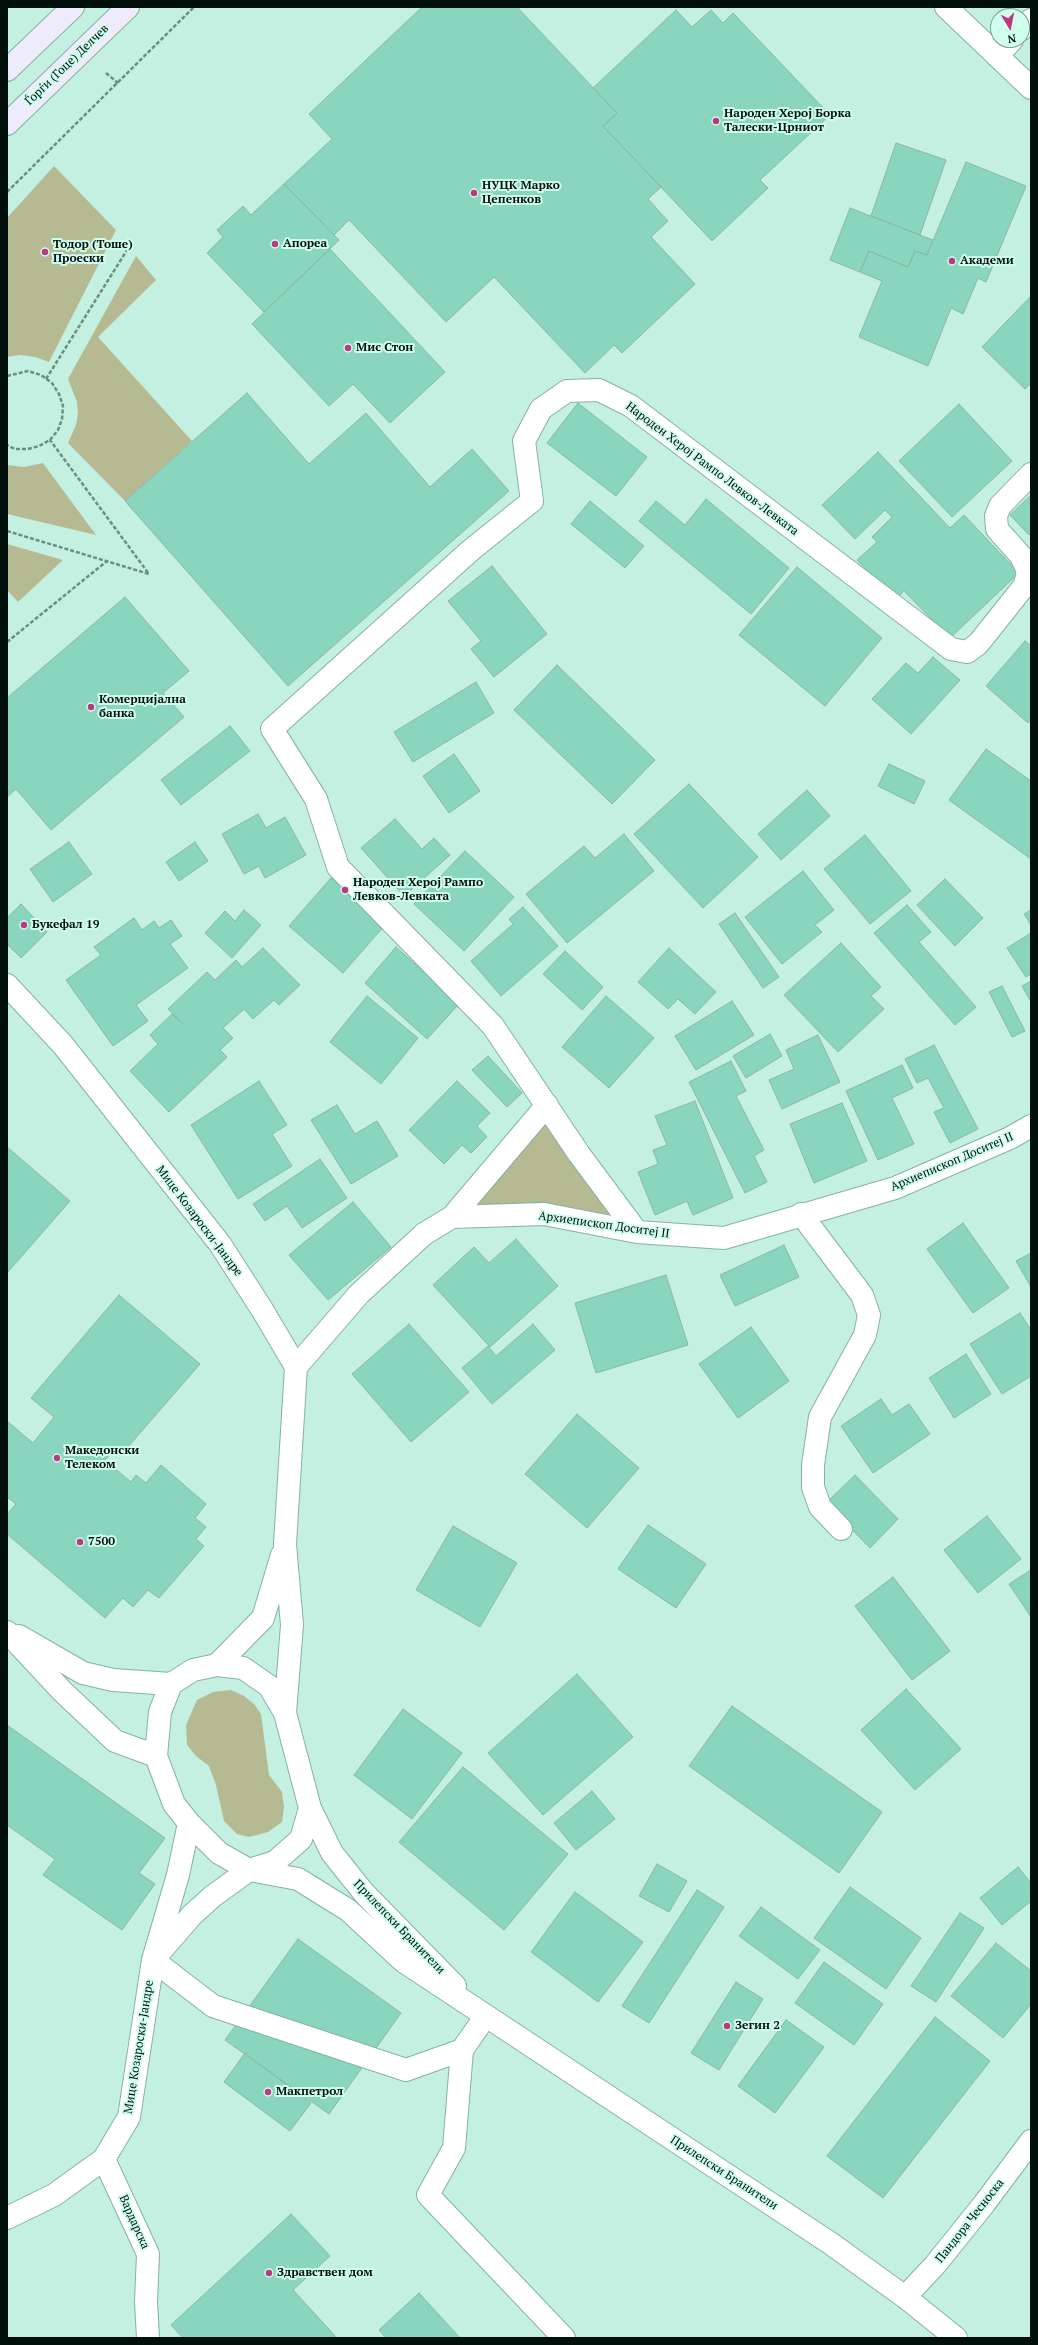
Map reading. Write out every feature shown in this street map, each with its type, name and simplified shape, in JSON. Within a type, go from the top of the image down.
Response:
[{"type":"main road","points":[[7,70],[73,7]]},
{"type":"main road","name":"Ѓорѓи (Гоце) Делчев","points":[[7,124],[128,7]]},
{"type":"street","points":[[946,7],[1031,88]]},
{"type":"street","points":[[997,56],[1004,48]]},
{"type":"street","name":"Народен Херој Рампо Левков-Левката","points":[[637,1232],[579,1154],[493,1026],[338,867],[316,798],[272,729],[471,550],[532,501],[524,442],[541,409],[567,391],[599,390],[631,406],[951,649],[966,652],[978,644],[1026,585],[1028,571],[1022,556],[997,529],[996,516],[1000,506],[1031,474]]},
{"type":"street","name":"Мице Козароски-Јандре","points":[[7,985],[63,1045],[220,1244],[263,1311],[296,1367]]},
{"type":"street","points":[[452,1217],[547,1105]]},
{"type":"street","name":"Архиепископ Доситеј II","points":[[296,1367],[359,1294],[424,1234],[452,1217],[544,1214],[637,1232],[724,1238],[802,1214],[896,1188],[1010,1138],[1031,1126]]},
{"type":"street","points":[[802,1214],[862,1295],[868,1315],[865,1335],[820,1417],[813,1465],[813,1487],[820,1507],[841,1529]]},
{"type":"street","points":[[285,1713],[292,1625],[285,1544],[296,1367]]},
{"type":"street","points":[[217,1665],[263,1618],[285,1544]]},
{"type":"street","points":[[7,1629],[84,1673],[114,1680],[171,1684]]},
{"type":"street","points":[[7,1632],[62,1691],[116,1741],[156,1756],[160,1712],[171,1684],[192,1670],[217,1665],[243,1668],[269,1686],[285,1713]]},
{"type":"street","name":"Прилепски Бранители","points":[[285,1713],[310,1808],[332,1853],[364,1893],[485,2017]]},
{"type":"street","name":"Прилепски Бранители","points":[[156,1756],[174,1804],[189,1823],[219,1853],[249,1870],[298,1879],[348,1910],[403,1961],[485,2017],[830,2243],[904,2297],[956,2338]]},
{"type":"street","points":[[310,1808],[301,1839],[275,1862],[249,1870],[213,1896],[192,1915],[153,1960],[213,2006],[406,2070],[462,2050]]},
{"type":"street","name":"Мице Козароски-Јандре","points":[[7,2218],[54,2195],[104,2158],[128,2117],[153,1960],[178,1875],[189,1823]]},
{"type":"street","points":[[485,2017],[462,2050],[454,2148],[428,2195],[564,2338]]},
{"type":"street","name":"Пандора Чесноска","points":[[904,2297],[935,2265],[984,2204],[1031,2141]]},
{"type":"street","name":"Вардарска","points":[[104,2158],[148,2254],[146,2302],[148,2338]]},
{"type":"path","points":[[7,192],[194,7]]},
{"type":"path","points":[[46,379],[129,247]]},
{"type":"path","points":[[7,376],[28,371],[46,379],[59,394],[63,406],[62,419],[58,430],[50,440],[39,446],[28,449],[15,449],[7,445]]},
{"type":"path","points":[[7,530],[149,574],[50,440]]},
{"type":"path","points":[[7,642],[107,561]]},
{"type":"green space","points":[[54,166],[116,230],[49,362],[35,357],[20,355],[7,357],[7,218]]},
{"type":"green space","points":[[136,256],[156,280],[98,337],[192,441],[125,501],[68,443],[76,425],[78,413],[77,402],[68,379]]},
{"type":"green space","points":[[43,463],[96,535],[7,514],[7,465],[24,467]]},
{"type":"green space","points":[[7,544],[63,560],[18,602],[7,590]]},
{"type":"green space","points":[[547,1105],[637,1232],[452,1217]]},
{"type":"green space","points":[[231,1690],[244,1696],[254,1704],[261,1714],[269,1775],[282,1792],[284,1807],[282,1822],[268,1832],[249,1837],[237,1834],[224,1821],[216,1785],[209,1766],[196,1756],[187,1745],[186,1725],[197,1700],[213,1692]]},
{"type":"building","name":"НУЦК Марко Цепенков","points":[[422,7],[517,7],[617,113],[603,126],[661,187],[648,199],[668,221],[651,237],[695,284],[622,353],[614,345],[585,373],[494,277],[446,322],[349,220],[334,235],[284,184],[332,139],[309,114]]},
{"type":"building","name":"Народен Херој Борка Талески-Црниот","points":[[676,10],[692,27],[711,10],[723,23],[733,13],[830,115],[760,180],[768,188],[712,241],[603,126],[617,113],[593,88]]},
{"type":"building","points":[[896,143],[946,160],[920,235],[871,216]]},
{"type":"building","name":"Академи","points":[[966,162],[1026,186],[986,282],[978,278],[963,314],[951,308],[928,366],[859,337],[882,281],[860,272],[869,251],[908,267],[915,251],[927,255]]},
{"type":"building","name":"Апореа","points":[[284,184],[339,240],[264,312],[207,253],[223,237],[217,230],[243,206],[251,215]]},
{"type":"building","points":[[850,208],[933,240],[927,255],[915,251],[908,267],[869,251],[860,272],[830,260]]},
{"type":"building","name":"Мис Стон","points":[[330,249],[445,372],[390,423],[353,384],[329,406],[252,324]]},
{"type":"building","points":[[1031,296],[1031,383],[1025,389],[982,347]]},
{"type":"building","points":[[247,393],[309,464],[366,413],[430,487],[472,449],[509,491],[288,686],[125,501]]},
{"type":"building","points":[[578,403],[647,457],[616,496],[547,443]]},
{"type":"building","points":[[959,404],[1012,461],[952,517],[899,461]]},
{"type":"building","points":[[878,452],[950,528],[964,515],[1019,573],[950,638],[904,591],[895,600],[857,560],[877,542],[872,537],[892,517],[885,510],[855,539],[822,505]]},
{"type":"building","points":[[1031,495],[1031,533],[1029,535],[1010,515]]},
{"type":"building","points":[[706,499],[789,568],[751,614],[639,521],[656,501],[685,525]]},
{"type":"building","points":[[590,501],[644,546],[625,568],[571,524]]},
{"type":"building","points":[[492,566],[547,634],[494,677],[471,649],[481,641],[448,601]]},
{"type":"building","points":[[797,567],[882,638],[825,706],[739,635]]},
{"type":"building","name":"Комерцијална банка","points":[[125,597],[189,671],[163,693],[184,717],[51,830],[16,789],[7,797],[7,698]]},
{"type":"building","points":[[1025,641],[1031,646],[1031,719],[1028,723],[986,686]]},
{"type":"building","points":[[933,657],[960,680],[911,734],[872,699],[906,663],[918,673]]},
{"type":"building","points":[[557,665],[655,760],[612,804],[514,710]]},
{"type":"building","points":[[476,682],[494,713],[413,762],[394,732]]},
{"type":"building","points":[[230,726],[250,751],[181,805],[161,780]]},
{"type":"building","points":[[986,749],[1031,781],[1031,859],[949,800]]},
{"type":"building","points":[[454,754],[480,791],[449,813],[423,776]]},
{"type":"building","points":[[889,764],[925,781],[914,804],[878,786]]},
{"type":"building","points":[[689,784],[758,857],[703,908],[634,834]]},
{"type":"building","points":[[807,790],[830,816],[781,860],[758,834]]},
{"type":"building","points":[[258,814],[266,828],[285,817],[306,855],[265,878],[259,866],[244,874],[222,834]]},
{"type":"building","points":[[395,819],[422,849],[434,838],[450,855],[404,896],[361,848]]},
{"type":"building","points":[[624,834],[654,871],[567,943],[526,894],[584,846],[595,858]]},
{"type":"building","points":[[865,835],[911,891],[870,924],[824,869]]},
{"type":"building","points":[[69,842],[92,874],[53,902],[30,869]]},
{"type":"building","points":[[195,842],[208,861],[179,881],[166,862]]},
{"type":"building","points":[[465,851],[514,897],[464,951],[414,904]]},
{"type":"building","points":[[803,871],[834,910],[815,925],[822,932],[782,964],[745,917]]},
{"type":"building","points":[[331,878],[385,925],[343,973],[289,926]]},
{"type":"building","points":[[945,879],[983,918],[955,946],[917,905]]},
{"type":"building","name":"Букефал 19","points":[[21,904],[47,932],[21,958],[7,944],[7,918]]},
{"type":"building","points":[[907,905],[931,932],[919,942],[976,1007],[955,1025],[874,933]]},
{"type":"building","points":[[523,907],[558,946],[501,996],[471,961],[513,924],[509,919]]},
{"type":"building","points":[[244,910],[261,925],[232,958],[205,933],[225,911],[235,921]]},
{"type":"building","points":[[1031,910],[1031,925],[1024,914]]},
{"type":"building","points":[[735,913],[779,977],[763,988],[719,924]]},
{"type":"building","points":[[134,918],[142,930],[154,921],[159,928],[171,920],[182,936],[170,944],[188,968],[136,1005],[148,1021],[113,1046],[66,980],[101,955],[94,947]]},
{"type":"building","points":[[1031,933],[1031,974],[1026,977],[1007,948]]},
{"type":"building","points":[[841,943],[881,987],[871,996],[884,1009],[838,1052],[784,995]]},
{"type":"building","points":[[396,947],[459,1004],[427,1039],[365,983]]},
{"type":"building","points":[[263,948],[300,985],[279,1005],[274,1000],[253,1019],[244,1009],[223,1028],[233,1038],[220,1050],[227,1057],[169,1112],[130,1071],[158,1044],[150,1035],[172,1014],[183,1024],[168,1009],[207,972],[215,980],[236,960],[242,967]]},
{"type":"building","points":[[669,948],[716,992],[695,1014],[678,999],[668,1009],[638,982]]},
{"type":"building","points":[[565,951],[603,987],[582,1010],[543,974]]},
{"type":"building","points":[[1031,981],[1031,1002],[1022,986]]},
{"type":"building","points":[[1002,986],[1025,1031],[1012,1037],[989,992]]},
{"type":"building","points":[[367,996],[418,1038],[381,1084],[330,1042]]},
{"type":"building","points":[[606,996],[654,1038],[609,1088],[562,1047]]},
{"type":"building","points":[[732,1001],[754,1035],[696,1070],[675,1036]]},
{"type":"building","points":[[770,1034],[782,1056],[746,1078],[733,1056]]},
{"type":"building","points":[[818,1035],[840,1082],[782,1109],[769,1080],[794,1069],[786,1050]]},
{"type":"building","points":[[934,1045],[978,1129],[950,1143],[934,1112],[944,1108],[928,1078],[917,1083],[905,1059]]},
{"type":"building","points":[[488,1056],[522,1093],[507,1107],[472,1070]]},
{"type":"building","points":[[731,1061],[746,1091],[736,1096],[764,1150],[754,1156],[767,1182],[745,1193],[689,1082]]},
{"type":"building","points":[[902,1065],[913,1088],[892,1098],[914,1144],[878,1160],[846,1091]]},
{"type":"building","points":[[259,1081],[287,1125],[272,1134],[292,1166],[238,1199],[191,1125]]},
{"type":"building","points":[[457,1081],[490,1113],[477,1126],[487,1137],[471,1153],[462,1145],[444,1164],[409,1130]]},
{"type":"building","points":[[695,1101],[733,1198],[693,1215],[687,1201],[655,1215],[638,1172],[658,1164],[653,1150],[667,1145],[655,1116]]},
{"type":"building","points":[[842,1103],[867,1161],[814,1183],[790,1124]]},
{"type":"building","points":[[337,1105],[355,1134],[377,1121],[398,1156],[351,1184],[311,1120]]},
{"type":"building","points":[[7,1147],[70,1201],[7,1273]]},
{"type":"building","points":[[320,1159],[347,1198],[302,1228],[287,1206],[265,1221],[253,1204]]},
{"type":"building","points":[[353,1202],[391,1247],[328,1300],[289,1255]]},
{"type":"building","points":[[963,1223],[1009,1288],[973,1313],[927,1249]]},
{"type":"building","points":[[516,1239],[558,1286],[490,1347],[433,1285],[474,1247],[489,1263]]},
{"type":"building","points":[[784,1245],[799,1277],[735,1306],[720,1275]]},
{"type":"building","points":[[1031,1253],[1031,1287],[1016,1261]]},
{"type":"building","points":[[666,1275],[688,1345],[596,1373],[575,1303]]},
{"type":"building","name":"Македонски Телеком","points":[[119,1295],[200,1364],[120,1456],[114,1450],[105,1460],[131,1482],[136,1475],[146,1483],[161,1465],[206,1504],[195,1518],[206,1527],[196,1539],[204,1546],[159,1598],[148,1590],[133,1607],[123,1598],[105,1618],[7,1534],[7,1514],[16,1504],[7,1497],[7,1421],[33,1443],[54,1417],[31,1398]]},
{"type":"building","points":[[1020,1313],[1031,1330],[1031,1376],[1002,1394],[970,1344]]},
{"type":"building","points":[[409,1324],[469,1392],[411,1442],[352,1374]]},
{"type":"building","points":[[533,1324],[555,1350],[492,1404],[462,1368],[488,1346],[496,1356]]},
{"type":"building","points":[[751,1327],[789,1381],[738,1418],[699,1364]]},
{"type":"building","points":[[966,1354],[991,1394],[954,1418],[929,1378]]},
{"type":"building","points":[[881,1399],[892,1415],[909,1404],[930,1434],[873,1473],[841,1426]]},
{"type":"building","points":[[577,1414],[639,1468],[587,1528],[525,1474]]},
{"type":"building","points":[[855,1475],[898,1519],[870,1548],[826,1503]]},
{"type":"building","points":[[987,1516],[1021,1559],[978,1593],[944,1550]]},
{"type":"building","points":[[648,1525],[706,1564],[676,1608],[618,1569]]},
{"type":"building","points":[[453,1526],[517,1563],[480,1627],[416,1590]]},
{"type":"building","points":[[1031,1570],[1031,1617],[1009,1584]]},
{"type":"building","points":[[893,1577],[950,1651],[912,1680],[855,1606]]},
{"type":"building","points":[[577,1674],[633,1737],[543,1815],[488,1753]]},
{"type":"building","points":[[906,1689],[961,1749],[915,1790],[861,1730]]},
{"type":"building","points":[[732,1706],[882,1812],[839,1873],[689,1766]]},
{"type":"building","points":[[403,1709],[462,1753],[412,1819],[354,1775]]},
{"type":"building","points":[[7,1725],[165,1838],[139,1873],[155,1884],[122,1930],[43,1875],[55,1859],[7,1825]]},
{"type":"building","points":[[463,1767],[568,1854],[504,1930],[399,1842]]},
{"type":"building","points":[[592,1791],[615,1819],[576,1850],[554,1823]]},
{"type":"building","points":[[657,1864],[687,1881],[669,1912],[639,1896]]},
{"type":"building","points":[[1018,1867],[1031,1883],[1031,1901],[1002,1925],[980,1898]]},
{"type":"building","points":[[850,1887],[921,1938],[886,1989],[814,1938]]},
{"type":"building","points":[[697,1890],[724,1907],[649,2023],[622,2006]]},
{"type":"building","points":[[575,1892],[643,1942],[598,2002],[531,1952]]},
{"type":"building","points":[[761,1907],[820,1950],[798,1979],[739,1936]]},
{"type":"building","points":[[960,1913],[984,1928],[936,2002],[911,1986]]},
{"type":"building","points":[[298,1939],[401,2013],[329,2114],[225,2040]]},
{"type":"building","points":[[996,1943],[1031,1971],[1031,2004],[1003,2038],[951,1996]]},
{"type":"building","points":[[824,1962],[883,2004],[854,2045],[795,2003]]},
{"type":"building","name":"Зегин 2","points":[[736,1982],[763,1999],[719,2070],[691,2053]]},
{"type":"building","points":[[935,2017],[990,2061],[883,2198],[827,2156]]},
{"type":"building","points":[[786,2020],[824,2047],[775,2113],[738,2086]]},
{"type":"building","name":"Макпетрол","points":[[245,2053],[311,2103],[290,2131],[224,2082]]},
{"type":"building","name":"Здравствен дом","points":[[291,2214],[330,2256],[293,2290],[337,2338],[183,2338],[171,2325]]},
{"type":"building","points":[[419,2293],[460,2338],[386,2338],[379,2330]]},
{"type":"place","name":"Народен Херој Борка Талески-Црниот","points":[[716,121]]},
{"type":"place","name":"НУЦК Марко Цепенков","points":[[474,193]]},
{"type":"place","name":"Апореа","points":[[275,244]]},
{"type":"place","name":"Тодор (Тоше) Проески","points":[[45,252]]},
{"type":"place","name":"Академи","points":[[952,261]]},
{"type":"place","name":"Мис Стон","points":[[348,348]]},
{"type":"place","name":"Комерцијална банка","points":[[91,707]]},
{"type":"place","name":"Народен Херој Рампо Левков-Левката","points":[[345,890]]},
{"type":"place","name":"Букефал 19","points":[[24,925]]},
{"type":"place","name":"Македонски Телеком","points":[[57,1458]]},
{"type":"place","name":"7500","points":[[80,1542]]},
{"type":"place","name":"Зегин 2","points":[[727,2026]]},
{"type":"place","name":"Макпетрол","points":[[268,2092]]},
{"type":"place","name":"Здравствен дом","points":[[269,2273]]}]
